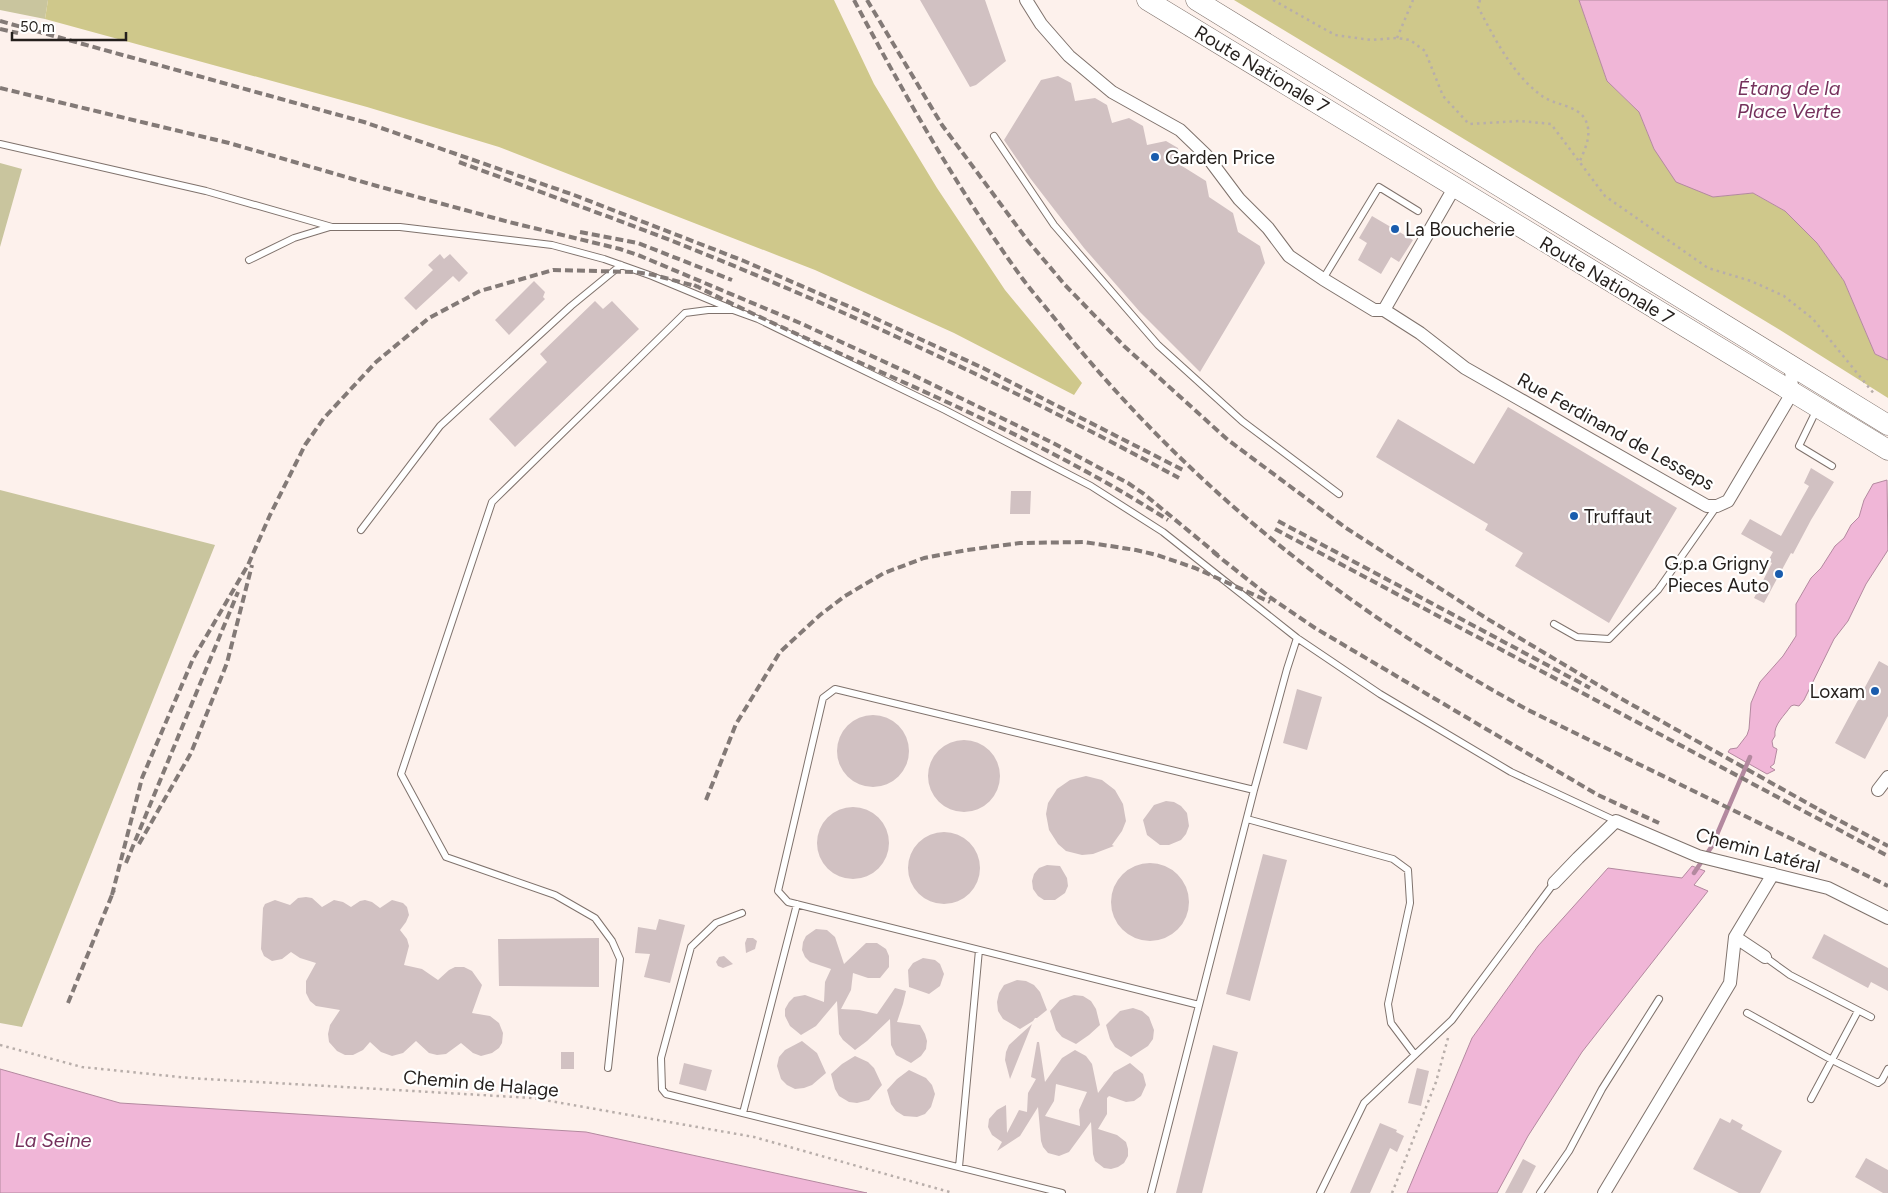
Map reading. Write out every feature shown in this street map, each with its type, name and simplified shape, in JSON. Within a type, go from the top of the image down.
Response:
[{"type":"main road","name":"Route Nationale 7","points":[[1147,0],[1888,450]]},
{"type":"main road","name":"Route Nationale 7","points":[[1196,0],[1888,425]]},
{"type":"street","name":"Rue Ferdinand de Lesseps","points":[[1026,0],[1041,24],[1069,56],[1112,92],[1180,130],[1206,155],[1239,199],[1268,228],[1289,256],[1322,279],[1374,310],[1384,310],[1420,333],[1465,368],[1707,506],[1718,506],[1728,501],[1792,393]]},
{"type":"street","points":[[1384,310],[1454,188]]},
{"type":"street","points":[[1791,365],[1792,393]]},
{"type":"street","points":[[1878,790],[1888,777]]},
{"type":"street","points":[[1554,884],[1616,821]]},
{"type":"street","name":"Chemin Latéral","points":[[1616,821],[1698,856],[1828,888],[1888,918]]},
{"type":"street","points":[[1604,1193],[1730,983],[1735,937],[1773,874]]},
{"type":"street","points":[[1735,937],[1765,957]]},
{"type":"lane","points":[[994,136],[1054,225],[1158,345],[1242,421],[1339,494]]},
{"type":"lane","points":[[0,144],[206,191],[332,227],[400,227],[552,245],[652,276],[758,319],[927,401],[1091,486],[1163,532],[1297,638],[1380,694],[1511,772],[1616,821]]},
{"type":"lane","points":[[1322,279],[1378,187],[1418,211]]},
{"type":"lane","points":[[249,260],[294,238],[332,227]]},
{"type":"lane","points":[[361,530],[440,426],[571,306],[621,265]]},
{"type":"lane","points":[[608,1068],[620,959],[612,941],[595,918],[555,895],[446,857],[400,774],[492,502],[685,313],[708,310],[733,310]]},
{"type":"lane","points":[[1818,408],[1799,446],[1832,466]]},
{"type":"lane","points":[[1554,624],[1577,637],[1610,639],[1658,590],[1718,506]]},
{"type":"lane","points":[[1150,1193],[1286,669],[1297,638]]},
{"type":"lane","points":[[1199,1006],[788,902],[778,891],[823,698],[835,689],[1254,790]]},
{"type":"lane","points":[[1247,819],[1393,859],[1408,870],[1410,903],[1388,1004],[1391,1023],[1415,1055]]},
{"type":"lane","points":[[1320,1193],[1364,1103],[1452,1020],[1554,884]]},
{"type":"lane","points":[[743,1113],[797,904]]},
{"type":"lane","points":[[742,913],[716,923],[691,946],[661,1058],[662,1089],[666,1094],[1062,1193]]},
{"type":"lane","points":[[959,1167],[979,950]]},
{"type":"lane","points":[[1765,957],[1790,975],[1871,1017]]},
{"type":"lane","points":[[1540,1193],[1569,1152],[1602,1089],[1659,1000]]},
{"type":"lane","points":[[1811,1099],[1858,1011]]},
{"type":"lane","points":[[1747,1013],[1878,1083],[1882,1080],[1888,1069]]},
{"type":"path","points":[[1273,0],[1335,35],[1371,40],[1398,38],[1410,40],[1425,51],[1443,96],[1469,124],[1520,120],[1551,124],[1604,196],[1708,268],[1751,282],[1784,296],[1812,319],[1877,398]]},
{"type":"path","points":[[1398,38],[1413,0]]},
{"type":"path","points":[[1480,0],[1478,7],[1517,73],[1543,97],[1584,117],[1588,126],[1588,137],[1580,163]]},
{"type":"path","points":[[1392,1193],[1436,1082],[1452,1020]]},
{"type":"path","name":"Chemin de Halage","points":[[0,1045],[82,1067],[190,1078],[533,1098],[754,1137],[953,1193]]},
{"type":"shaded area","points":[[0,0],[48,0],[45,19],[0,10]]},
{"type":"shaded area","points":[[48,0],[834,0],[874,84],[937,188],[1005,290],[1082,383],[1074,395],[954,333],[815,270],[499,147],[367,107],[45,19]]},
{"type":"shaded area","points":[[1234,0],[1579,0],[1607,81],[1639,112],[1654,149],[1713,197],[1753,193],[1785,211],[1817,243],[1844,281],[1875,354],[1888,360],[1888,398],[1780,330]]},
{"type":"shaded area","points":[[0,163],[22,169],[0,247]]},
{"type":"shaded area","points":[[0,490],[215,545],[22,1027],[0,1023]]},
{"type":"water","name":"Étang de la Place Verte","points":[[1579,0],[1888,0],[1888,360],[1875,354],[1844,281],[1817,243],[1785,211],[1753,193],[1713,197],[1676,182],[1654,149],[1639,112],[1607,81]]},
{"type":"water","points":[[1887,480],[1888,550],[1866,584],[1848,621],[1834,639],[1804,700],[1799,706],[1791,706],[1778,724],[1772,741],[1773,747],[1777,749],[1774,764],[1770,767],[1775,770],[1767,774],[1728,752],[1730,749],[1737,748],[1747,735],[1751,703],[1760,682],[1783,656],[1796,636],[1796,604],[1811,578],[1821,568],[1835,546],[1844,538],[1851,525],[1859,517],[1864,500],[1873,484]]},
{"type":"water","points":[[1692,866],[1705,871],[1694,885],[1708,891],[1582,1052],[1528,1136],[1497,1193],[1407,1193],[1472,1038],[1538,946],[1608,868],[1682,878]]},
{"type":"water","name":"La Seine","points":[[0,1069],[120,1103],[586,1132],[867,1193],[0,1193]]},
{"type":"building","points":[[920,0],[985,0],[1006,61],[976,85],[970,87]]},
{"type":"building","points":[[1058,76],[1071,83],[1075,101],[1095,98],[1107,105],[1112,123],[1129,118],[1143,126],[1147,145],[1166,141],[1178,148],[1182,166],[1206,181],[1209,197],[1233,213],[1238,232],[1260,246],[1265,263],[1200,372],[1140,312],[1084,248],[1030,178],[1004,140],[1041,80]]},
{"type":"building","points":[[1372,216],[1413,240],[1399,262],[1391,257],[1381,274],[1358,260],[1367,243],[1359,238]]},
{"type":"building","points":[[440,254],[444,259],[450,254],[468,273],[459,282],[453,276],[416,310],[404,298],[433,270],[428,265]]},
{"type":"building","points":[[534,281],[545,292],[543,297],[545,299],[509,335],[495,320]]},
{"type":"building","points":[[595,301],[603,309],[612,301],[639,329],[515,447],[489,419],[547,362],[540,354]]},
{"type":"building","name":"Truffaut","points":[[1508,407],[1677,508],[1609,623],[1515,566],[1523,553],[1485,530],[1488,524],[1376,457],[1398,419],[1474,464]]},
{"type":"building","points":[[1811,468],[1834,482],[1793,554],[1791,553],[1764,603],[1754,598],[1772,563],[1768,561],[1773,552],[1741,534],[1750,519],[1781,536],[1809,486],[1804,483]]},
{"type":"building","points":[[1011,491],[1031,491],[1030,514],[1010,514]]},
{"type":"building","name":"Loxam","points":[[1879,661],[1888,666],[1888,716],[1865,759],[1835,743]]},
{"type":"building","points":[[1297,689],[1322,697],[1307,750],[1283,743]]},
{"type":"building","points":[[873,715],[893,721],[903,731],[909,751],[903,771],[893,781],[873,787],[853,781],[843,771],[837,751],[843,731],[853,721]]},
{"type":"building","points":[[964,740],[984,746],[994,756],[1000,776],[994,796],[984,806],[964,812],[944,806],[934,796],[928,776],[934,756],[944,746]]},
{"type":"building","points":[[1086,776],[1102,780],[1115,790],[1123,804],[1126,821],[1122,831],[1112,845],[1114,846],[1093,854],[1082,855],[1066,851],[1058,844],[1049,830],[1046,814],[1048,803],[1057,789],[1070,780]]},
{"type":"building","points":[[1166,801],[1174,802],[1181,806],[1187,813],[1189,826],[1181,840],[1169,845],[1160,845],[1147,835],[1143,820],[1154,805]]},
{"type":"building","points":[[853,807],[873,813],[883,823],[889,843],[883,863],[873,873],[853,879],[833,873],[823,863],[817,843],[823,823],[833,813]]},
{"type":"building","points":[[944,832],[964,838],[974,848],[980,868],[974,888],[964,898],[944,904],[924,898],[914,888],[908,868],[914,848],[924,838]]},
{"type":"building","points":[[1263,854],[1287,860],[1250,1001],[1226,994]]},
{"type":"building","points":[[1150,863],[1165,866],[1178,874],[1186,887],[1189,902],[1186,917],[1178,930],[1165,938],[1150,941],[1135,938],[1122,930],[1114,917],[1111,902],[1114,887],[1122,874],[1135,866]]},
{"type":"building","points":[[1047,865],[1060,866],[1067,878],[1068,886],[1065,893],[1055,900],[1044,900],[1033,889],[1032,881],[1034,874],[1039,868]]},
{"type":"building","points":[[298,898],[312,898],[322,907],[334,900],[343,902],[351,907],[365,900],[372,902],[380,908],[392,900],[403,903],[407,907],[409,915],[400,930],[407,939],[409,946],[404,965],[422,969],[438,980],[455,967],[464,967],[472,971],[482,985],[472,1013],[490,1016],[499,1023],[503,1033],[502,1043],[499,1048],[492,1053],[481,1056],[473,1053],[461,1043],[446,1054],[437,1055],[429,1053],[416,1041],[403,1053],[392,1056],[381,1052],[370,1042],[363,1050],[353,1055],[345,1055],[337,1051],[329,1042],[328,1034],[330,1025],[340,1010],[316,1006],[310,1001],[306,993],[306,981],[316,963],[300,958],[291,952],[282,959],[272,961],[264,956],[261,949],[263,908],[265,904],[275,900],[290,905]]},
{"type":"building","points":[[659,919],[685,925],[670,983],[644,977],[650,954],[635,953],[638,927],[656,930]]},
{"type":"building","points":[[816,929],[827,930],[835,937],[844,964],[866,943],[877,943],[886,949],[889,956],[889,967],[880,978],[868,978],[853,973],[851,990],[841,1009],[877,1014],[895,988],[906,991],[897,1022],[920,1025],[927,1041],[926,1049],[921,1056],[911,1063],[896,1055],[891,1045],[890,1019],[855,1050],[839,1034],[837,1001],[816,1026],[801,1035],[790,1026],[785,1016],[785,1009],[794,997],[805,995],[824,1002],[825,982],[831,969],[810,962],[802,950],[806,936]]},
{"type":"building","points":[[1824,934],[1888,968],[1888,991],[1871,982],[1868,988],[1812,958]]},
{"type":"building","points":[[599,938],[599,987],[499,986],[498,939]]},
{"type":"building","points":[[747,938],[753,938],[757,941],[755,949],[746,953],[745,943]]},
{"type":"building","points":[[724,956],[733,964],[723,968],[718,966],[716,962],[719,957]]},
{"type":"building","points":[[923,958],[935,960],[940,964],[944,974],[940,986],[929,994],[909,987],[908,970],[913,963]]},
{"type":"building","points":[[1017,980],[1026,981],[1034,985],[1040,992],[1047,1010],[1020,1029],[1003,1019],[998,1011],[997,1002],[999,993],[1004,985]]},
{"type":"building","points":[[1074,995],[1083,996],[1091,1001],[1096,1009],[1100,1025],[1076,1044],[1062,1037],[1056,1030],[1050,1011],[1060,1000]]},
{"type":"building","points":[[1133,1008],[1142,1011],[1149,1017],[1154,1030],[1153,1039],[1148,1046],[1131,1057],[1115,1047],[1110,1039],[1106,1025],[1120,1011]]},
{"type":"building","points":[[1032,1024],[1010,1079],[1005,1060],[1006,1052],[1009,1045]]},
{"type":"building","points":[[802,1041],[817,1053],[826,1073],[812,1085],[795,1089],[781,1079],[777,1066],[779,1057],[785,1050]]},
{"type":"building","points":[[1037,1042],[1039,1042],[1045,1082],[1062,1058],[1075,1050],[1086,1056],[1092,1064],[1098,1093],[1114,1072],[1130,1063],[1143,1074],[1146,1085],[1141,1096],[1134,1101],[1126,1102],[1109,1096],[1107,1098],[1107,1114],[1098,1129],[1117,1135],[1126,1142],[1128,1156],[1124,1163],[1111,1169],[1104,1168],[1095,1161],[1091,1122],[1069,1152],[1059,1156],[1048,1153],[1041,1141],[1038,1107],[1020,1136],[997,1151],[1002,1142],[992,1135],[988,1127],[989,1119],[997,1110],[1006,1105],[1007,1133],[1019,1110],[1027,1112],[1028,1093],[1036,1079],[1031,1077]],"holes":[[[1056,1084],[1087,1092],[1079,1110],[1080,1126],[1045,1116],[1054,1101]]]},
{"type":"building","points":[[1213,1045],[1238,1052],[1202,1193],[1176,1193]]},
{"type":"building","points":[[561,1052],[574,1052],[574,1069],[561,1069]]},
{"type":"building","points":[[855,1056],[868,1062],[874,1068],[882,1085],[869,1100],[857,1103],[849,1102],[839,1096],[831,1074]]},
{"type":"building","points":[[684,1063],[712,1070],[706,1091],[679,1084]]},
{"type":"building","points":[[1417,1068],[1429,1071],[1421,1106],[1408,1103]]},
{"type":"building","points":[[909,1070],[926,1078],[932,1085],[935,1094],[931,1107],[925,1114],[917,1117],[904,1116],[896,1111],[891,1104],[887,1090]]},
{"type":"building","points":[[1720,1118],[1730,1123],[1732,1119],[1743,1125],[1741,1129],[1782,1151],[1760,1193],[1739,1193],[1693,1169]]},
{"type":"building","points":[[1380,1123],[1397,1130],[1396,1132],[1404,1136],[1397,1152],[1390,1148],[1370,1193],[1350,1193]]},
{"type":"building","points":[[1866,1158],[1888,1170],[1888,1193],[1883,1193],[1855,1177]]},
{"type":"building","points":[[1523,1159],[1536,1166],[1522,1193],[1505,1193]]},
{"type":"waterway","points":[[1694,873],[1712,846],[1750,757]]},
{"type":"railway","points":[[854,0],[954,177],[1022,278],[1116,391],[1168,446],[1222,497],[1278,544],[1337,589],[1398,632],[1462,672],[1528,710],[1888,886]]},
{"type":"railway","points":[[867,0],[942,125],[1028,241],[1065,285],[1124,346],[1228,440],[1346,528],[1486,618],[1620,698],[1825,813]]},
{"type":"railway","points":[[0,21],[364,122],[574,195],[744,261],[857,310],[983,368],[1183,470]]},
{"type":"railway","points":[[0,29],[18,33]]},
{"type":"railway","points":[[0,88],[229,143],[377,186],[638,255],[800,323],[1051,442],[1128,483],[1219,556]]},
{"type":"railway","points":[[459,162],[670,240],[864,322],[1055,413],[1179,478]]},
{"type":"railway","points":[[580,232],[638,243],[732,280]]},
{"type":"railway","points":[[112,895],[142,778],[193,659],[248,565],[270,515],[305,445],[324,418],[376,362],[429,318],[480,291],[553,270],[636,272],[699,287]]},
{"type":"railway","points":[[694,285],[753,314],[994,424],[1053,454],[1168,520]]},
{"type":"railway","points":[[1278,521],[1590,688]]},
{"type":"railway","points":[[1275,529],[1888,856]]},
{"type":"railway","points":[[706,800],[736,724],[780,652],[820,615],[845,596],[884,573],[924,558],[1020,543],[1084,542],[1157,555],[1195,568],[1270,602]]},
{"type":"railway","points":[[1213,552],[1271,598],[1315,628],[1598,795],[1659,823]]},
{"type":"railway","points":[[139,844],[191,753],[227,663],[252,565]]},
{"type":"railway","points":[[126,863],[238,592]]},
{"type":"railway","points":[[1819,810],[1888,846]]},
{"type":"railway","points":[[68,1003],[114,890]]},
{"type":"place","name":"Garden Price","points":[[1155,157]]},
{"type":"place","name":"La Boucherie","points":[[1395,229]]},
{"type":"place","name":"Truffaut","points":[[1574,516]]},
{"type":"place","name":"G.p.a Grigny Pieces Auto","points":[[1779,574]]},
{"type":"place","name":"Loxam","points":[[1875,691]]}]
